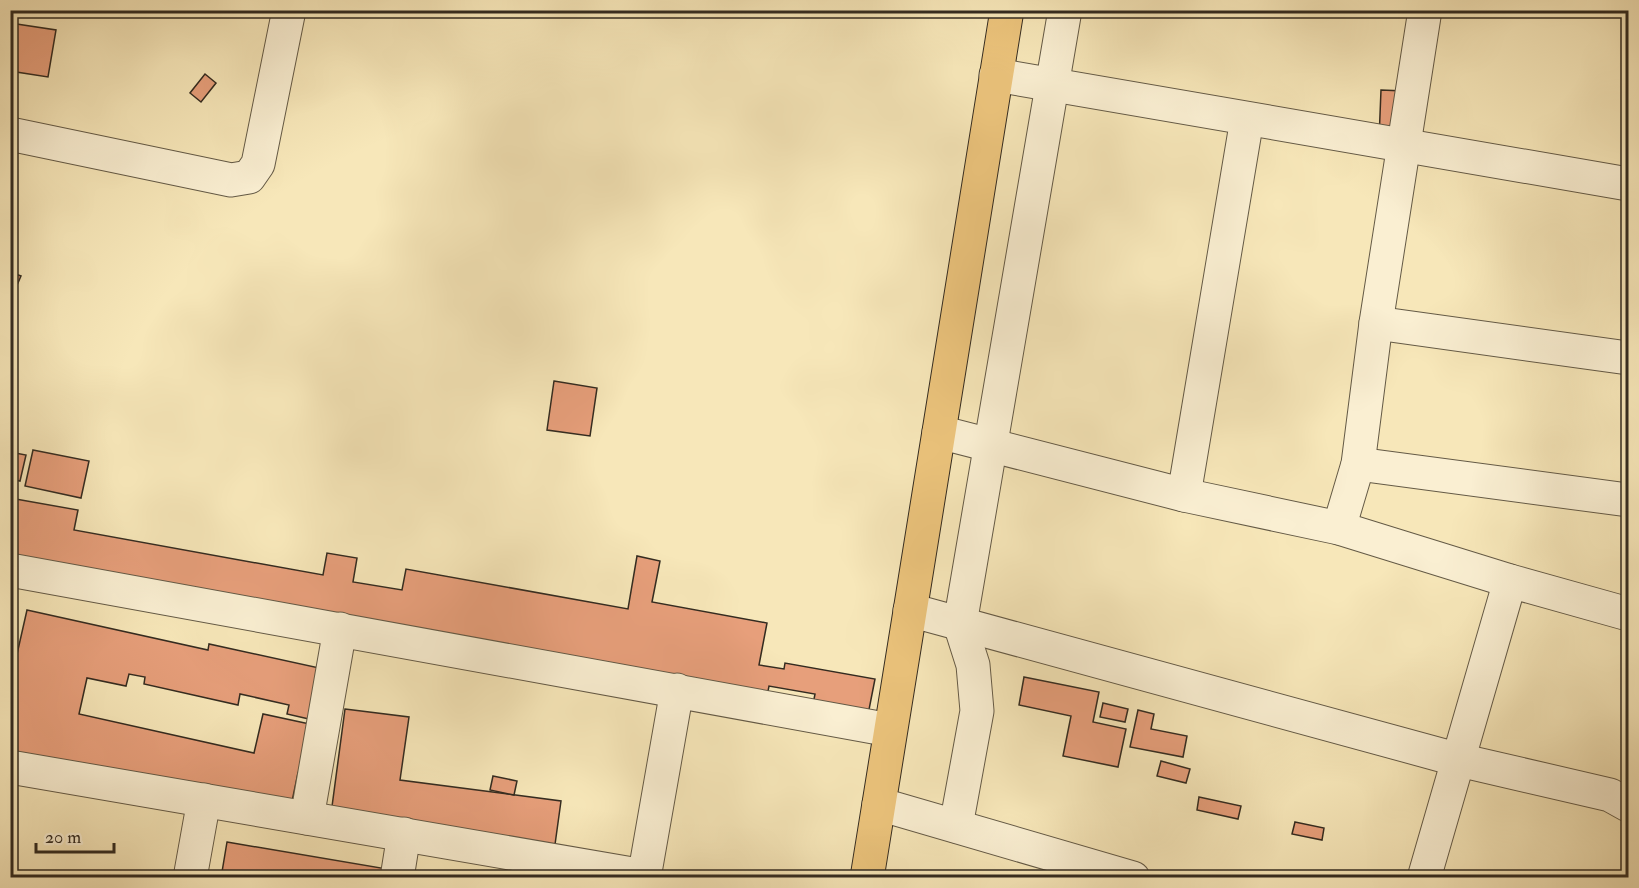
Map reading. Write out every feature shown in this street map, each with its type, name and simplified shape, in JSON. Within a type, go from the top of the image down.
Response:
[{"type":"main road","points":[[867,878],[1007,10]]},
{"type":"street","points":[[10,134],[231,180],[249,177],[258,164],[289,10]]},
{"type":"street","points":[[956,826],[977,711],[973,665],[960,624],[1065,10]]},
{"type":"street","points":[[1338,528],[1358,464],[1376,323],[1425,10]]},
{"type":"street","points":[[996,75],[1629,184]]},
{"type":"street","points":[[1184,495],[1247,119]]},
{"type":"street","points":[[1376,323],[1629,358]]},
{"type":"street","points":[[939,432],[1184,495],[1338,528],[1510,581],[1629,614]]},
{"type":"street","points":[[1358,464],[1629,500]]},
{"type":"street","points":[[10,570],[890,730]]},
{"type":"street","points":[[1424,878],[1510,581]]},
{"type":"street","points":[[910,610],[1459,760],[1610,795],[1629,805]]},
{"type":"street","points":[[307,818],[340,629]]},
{"type":"street","points":[[10,766],[644,877],[677,690]]},
{"type":"street","points":[[190,878],[204,800]]},
{"type":"street","points":[[879,804],[956,826],[1051,866],[1133,878]]},
{"type":"street","points":[[397,878],[404,834]]},
{"type":"building","points":[[10,23],[56,30],[48,77],[10,71]]},
{"type":"building","points":[[205,74],[216,83],[201,102],[190,93]]},
{"type":"building","points":[[1381,90],[1404,91],[1401,141],[1379,140]]},
{"type":"building","points":[[10,272],[21,276],[11,299],[10,298]]},
{"type":"building","points":[[554,381],[597,388],[590,436],[547,430]]},
{"type":"building","points":[[33,450],[89,461],[81,498],[25,486]]},
{"type":"building","points":[[10,452],[26,455],[20,481],[10,479]]},
{"type":"building","points":[[10,498],[78,510],[74,530],[323,575],[327,553],[357,558],[353,582],[402,590],[406,569],[628,609],[637,556],[660,561],[652,602],[767,623],[759,665],[784,669],[785,663],[875,679],[866,725],[811,715],[815,694],[769,686],[765,706],[10,569]]},
{"type":"building","points":[[27,610],[208,650],[209,644],[333,671],[322,722],[287,714],[289,705],[240,694],[238,705],[144,684],[145,677],[129,674],[126,686],[87,678],[79,714],[254,753],[263,714],[319,726],[298,773],[287,825],[10,764],[10,685]]},
{"type":"building","points":[[1024,677],[1099,692],[1093,722],[1126,729],[1118,767],[1063,756],[1071,716],[1019,705]]},
{"type":"building","points":[[1103,703],[1128,709],[1125,722],[1100,717]]},
{"type":"building","points":[[345,709],[409,717],[400,780],[561,801],[553,859],[329,829]]},
{"type":"building","points":[[1138,710],[1154,714],[1151,729],[1187,736],[1183,757],[1130,747]]},
{"type":"building","points":[[1161,761],[1190,769],[1186,783],[1157,776]]},
{"type":"building","points":[[493,776],[517,781],[514,795],[490,790]]},
{"type":"building","points":[[1199,797],[1241,806],[1238,819],[1197,810]]},
{"type":"building","points":[[1295,822],[1324,828],[1322,840],[1292,834]]},
{"type":"building","points":[[227,842],[393,870],[392,878],[221,878]]}]
